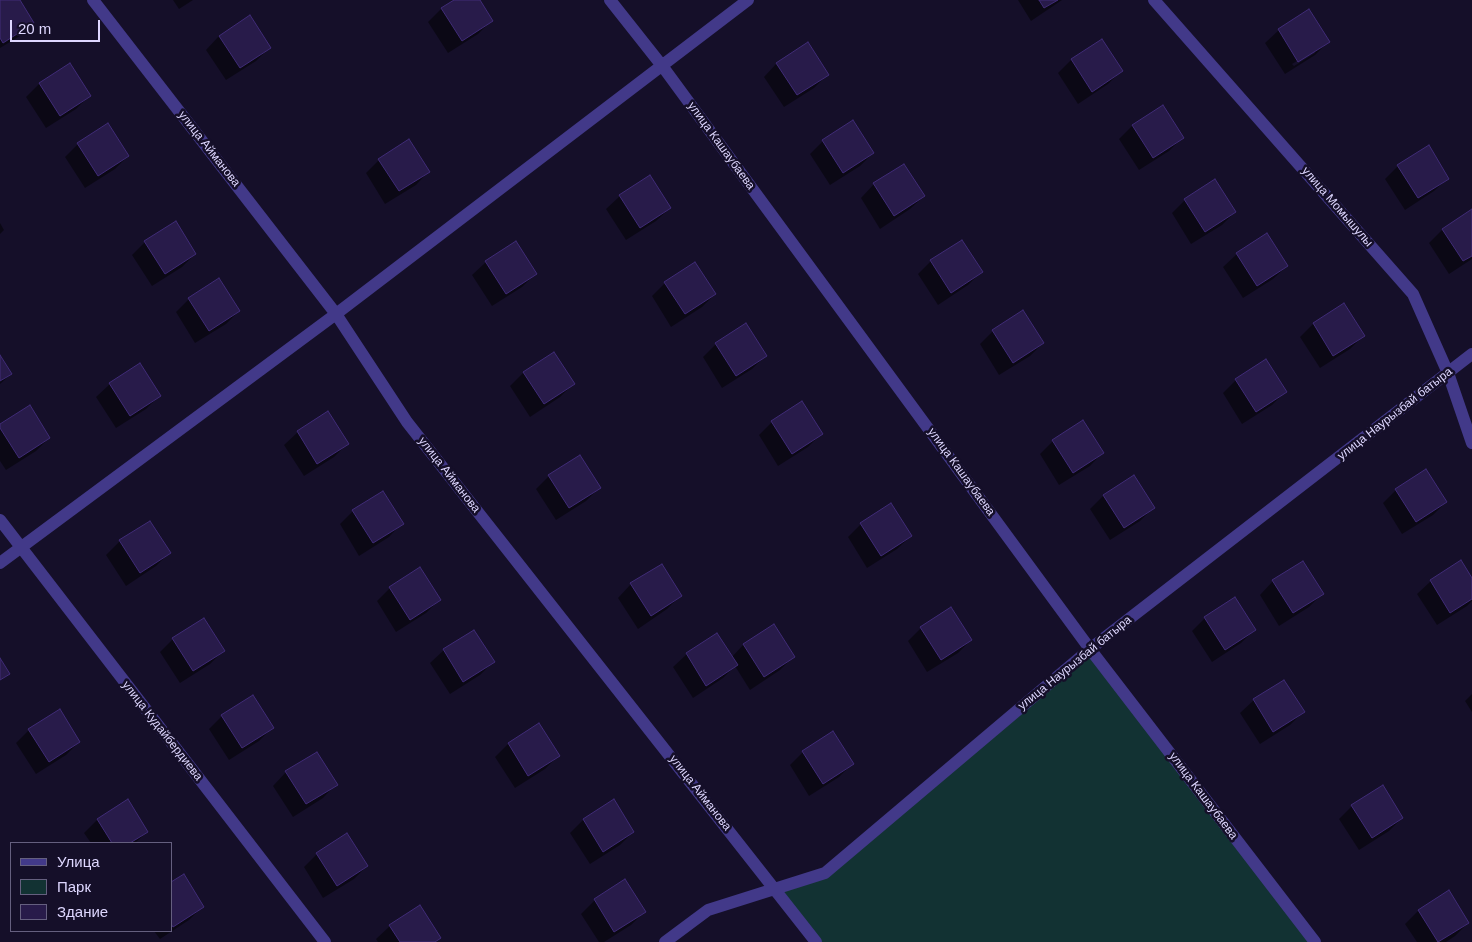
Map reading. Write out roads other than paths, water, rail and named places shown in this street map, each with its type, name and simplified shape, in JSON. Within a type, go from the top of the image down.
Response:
[{"type":"street","name":"улица Айманова","points":[[93,0],[336,314],[407,422],[816,942]]},
{"type":"street","name":"улица Кашаубаева","points":[[610,0],[662,66],[1090,649],[1315,942]]},
{"type":"street","points":[[0,563],[336,314],[748,0]]},
{"type":"street","name":"улица Момышулы","points":[[1154,0],[1413,294],[1448,373],[1472,443]]},
{"type":"street","name":"улица Наурызбай батыра","points":[[665,942],[708,910],[825,873],[1090,649],[1472,354]]},
{"type":"street","name":"улица Кудайбердиева","points":[[0,520],[325,942]]}]
